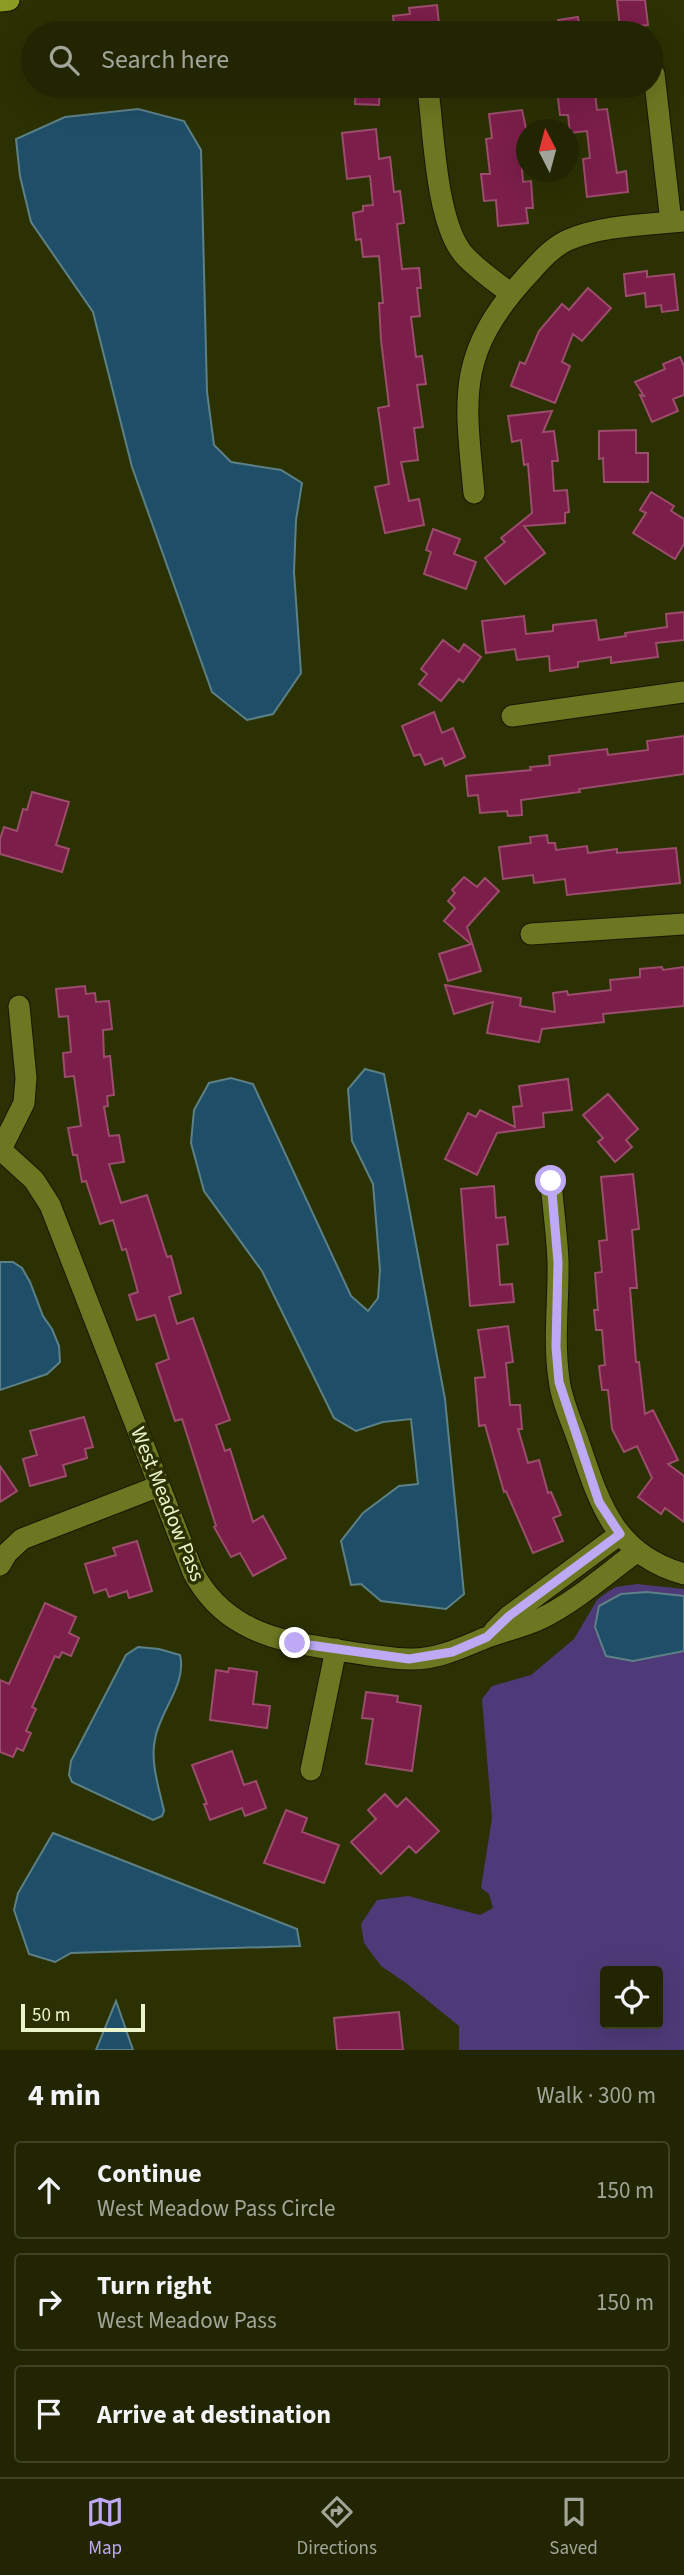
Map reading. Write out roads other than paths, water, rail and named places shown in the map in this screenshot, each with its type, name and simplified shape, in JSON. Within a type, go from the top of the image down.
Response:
[{"type":"main road","points":[[0,1],[9,0]]},
{"type":"street","points":[[429,98],[442,197],[451,235],[464,255],[511,294]]},
{"type":"street","points":[[474,493],[467,390],[484,333],[511,294],[544,257],[566,241],[591,232],[678,221],[657,98]]},
{"type":"street","points":[[512,716],[684,692]]},
{"type":"street","points":[[531,934],[684,924]]},
{"type":"street","points":[[1,1149],[24,1103],[26,1078],[19,1006]]},
{"type":"street","name":"West Meadow Pass","points":[[1,1149],[34,1180],[50,1205],[193,1572],[203,1591],[217,1606],[240,1623],[266,1635],[295,1643],[409,1659],[420,1658],[452,1652],[540,1619],[579,1595],[636,1552]]},
{"type":"street","points":[[551,1181],[558,1262],[556,1347],[559,1382],[599,1502],[620,1534],[636,1552],[671,1571],[684,1574]]},
{"type":"street","points":[[0,1565],[7,1553],[22,1539],[159,1486]]},
{"type":"street","name":"West Meadow Pass","points":[[487,1637],[509,1616],[620,1534]]},
{"type":"street","points":[[311,1770],[336,1649]]},
{"type":"water","points":[[138,109],[184,121],[201,150],[207,392],[214,445],[231,462],[281,470],[302,483],[296,520],[294,572],[301,673],[273,714],[247,720],[212,692],[132,467],[93,312],[31,222],[20,176],[16,139],[65,117]]},
{"type":"water","points":[[365,1069],[384,1074],[445,1399],[464,1594],[446,1609],[381,1601],[361,1584],[351,1585],[341,1541],[363,1513],[399,1486],[418,1484],[411,1419],[383,1422],[356,1431],[334,1418],[262,1271],[204,1191],[191,1143],[194,1110],[209,1083],[231,1078],[253,1084],[351,1296],[368,1311],[378,1298],[380,1270],[373,1184],[352,1141],[348,1089]]},
{"type":"water","points":[[0,1262],[13,1262],[22,1268],[59,1346],[60,1362],[47,1374],[0,1390]]},
{"type":"water","points":[[647,1592],[684,1596],[684,1651],[633,1661],[606,1656],[595,1627],[599,1606],[621,1594]]},
{"type":"water","points":[[138,1647],[180,1655],[181,1666],[180,1677],[155,1739],[154,1766],[164,1811],[162,1816],[153,1820],[72,1782],[69,1775],[71,1761],[126,1655]]},
{"type":"water","points":[[53,1833],[297,1929],[300,1946],[71,1953],[55,1962],[29,1954],[14,1910],[18,1893]]},
{"type":"water","points":[[116,2001],[133,2050],[96,2050]]}]
